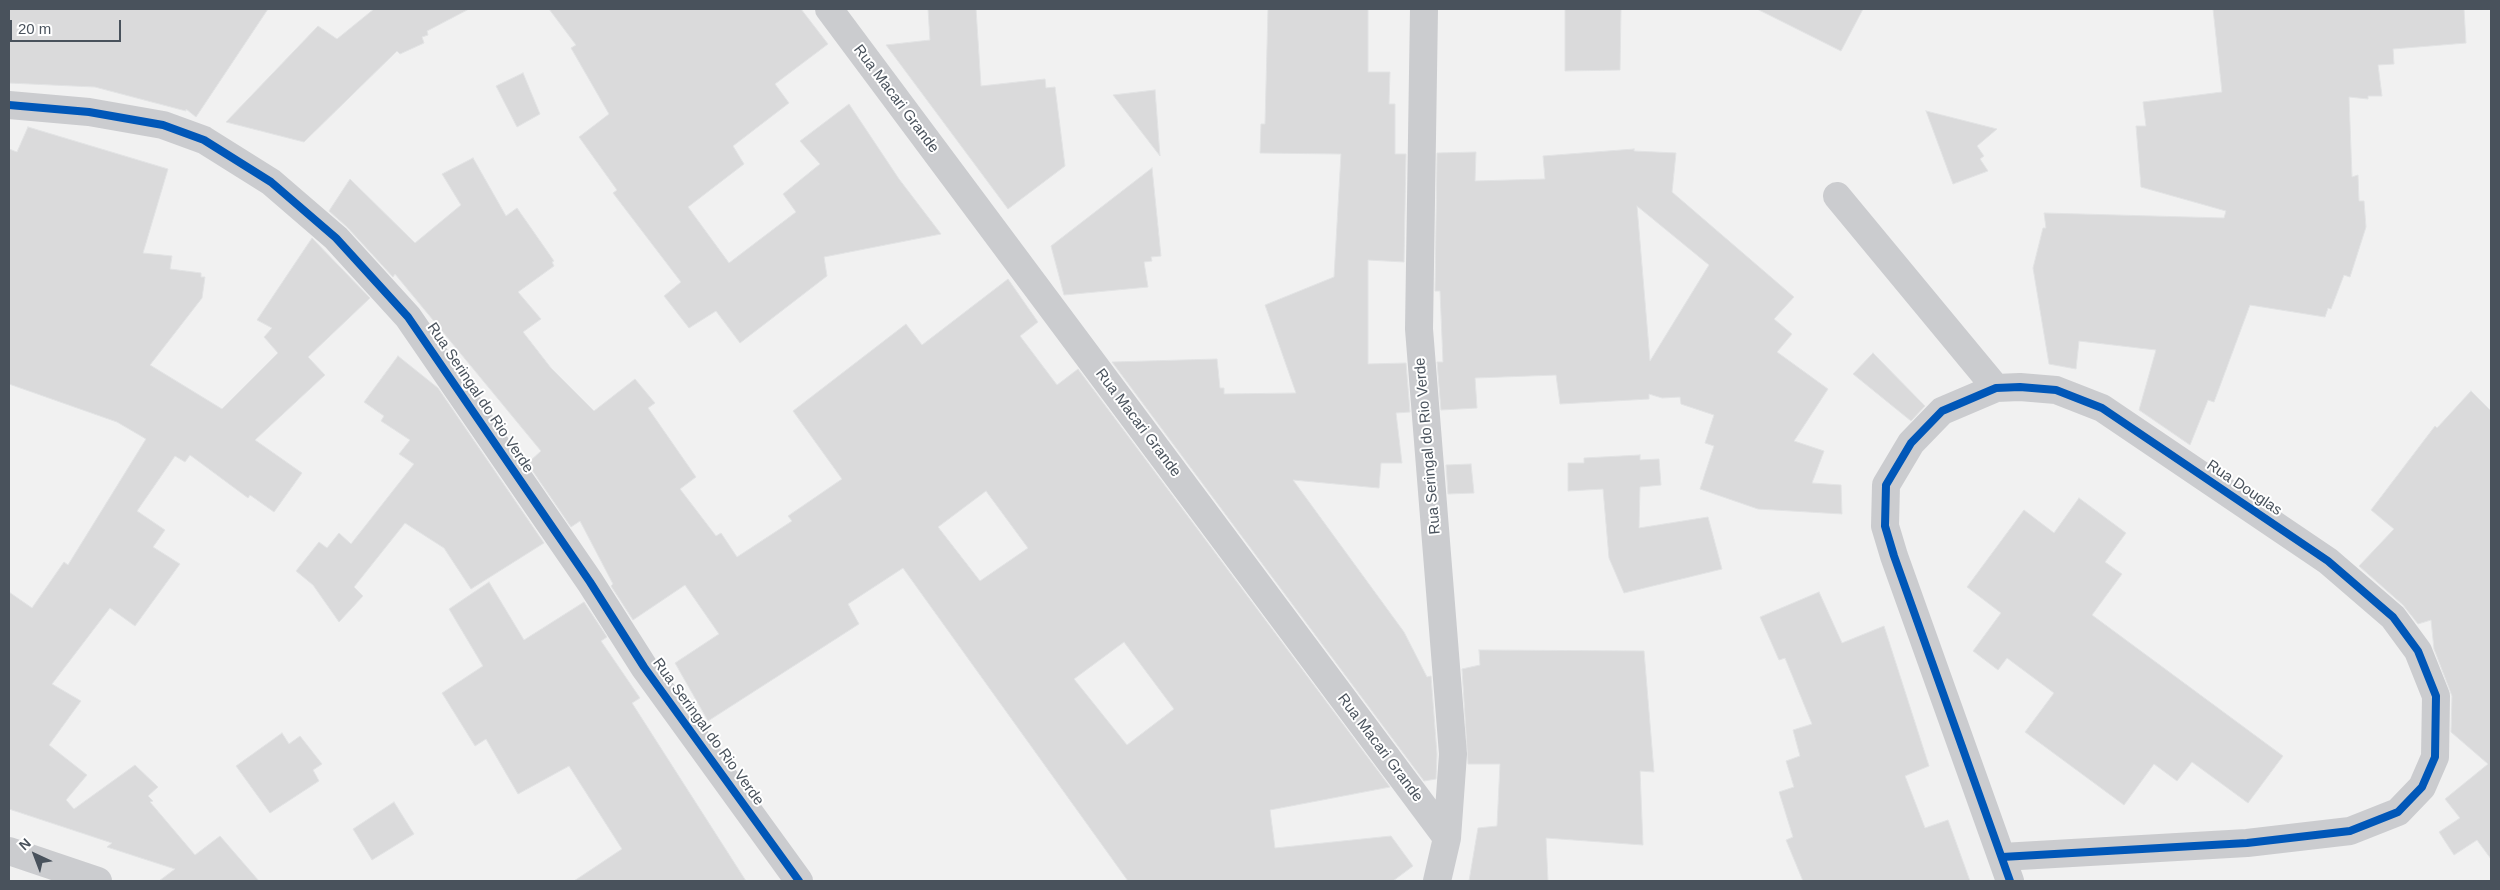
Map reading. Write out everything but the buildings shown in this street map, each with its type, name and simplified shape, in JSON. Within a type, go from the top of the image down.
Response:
[{"type":"street","name":"Rua Macari Grande","points":[[829,9],[1448,838]]},
{"type":"street","name":"Rua Seringal do Rio Verde","points":[[1424,9],[1419,329],[1453,754],[1448,838],[1436,881]]},
{"type":"street","name":"Rua Seringal do Rio Verde","points":[[9,105],[89,112],[162,125],[204,140],[271,182],[336,238],[408,317],[590,582],[644,667],[799,881]]},
{"type":"street","points":[[1837,196],[1996,388]]},
{"type":"street","name":"Rua Douglas","points":[[2020,387],[2056,390],[2102,408],[2328,562],[2393,617],[2418,652],[2436,696],[2435,757],[2422,787],[2398,812],[2350,831],[2006,869],[1885,526],[1886,485],[1910,443],[1942,410],[1996,388],[2020,387]]},
{"type":"street","points":[[9,851],[98,881]]},
{"type":"cycle path","points":[[9,105],[89,112],[163,125],[204,140],[271,182],[336,238],[408,317],[590,582],[644,667],[799,881]]},
{"type":"cycle path","points":[[2002,857],[2247,843],[2350,831],[2398,812],[2422,787],[2435,757],[2436,696],[2418,651],[2393,617],[2328,561],[2102,408],[2056,390],[2020,387],[1996,388],[1942,411],[1911,443],[1886,485],[1885,526],[2010,881]]}]
